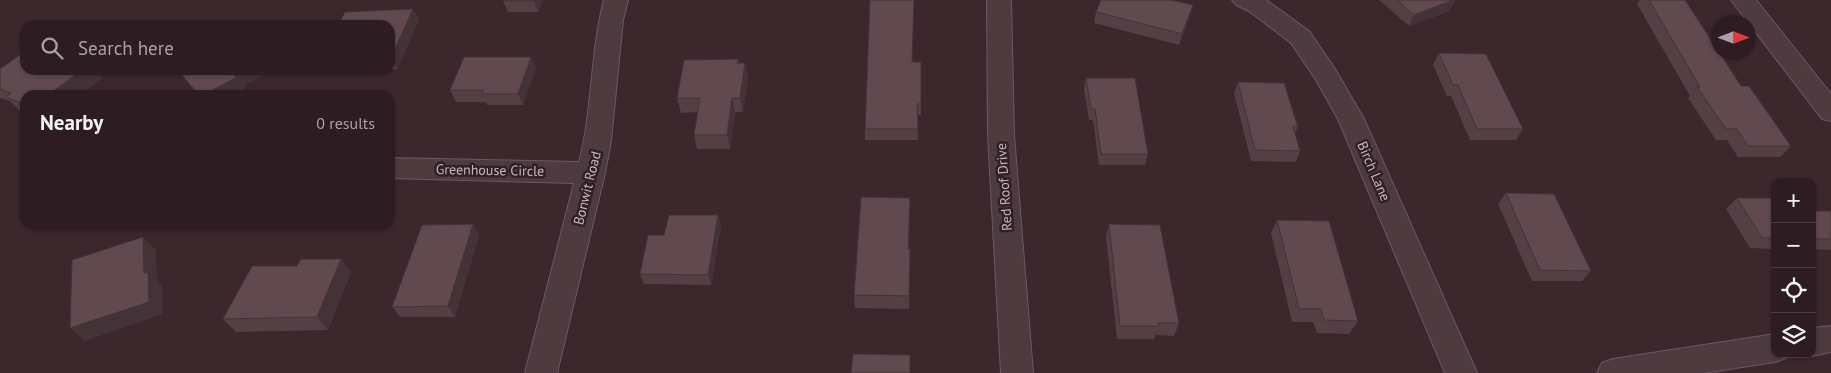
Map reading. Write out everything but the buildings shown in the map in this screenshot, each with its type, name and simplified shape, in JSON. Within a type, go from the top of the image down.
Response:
[{"type":"street","name":"Bonwit Road","points":[[542,373],[598,141],[610,20],[616,0]]},
{"type":"street","name":"Red Roof Drive","points":[[999,0],[1001,135],[1016,373]]},
{"type":"street","name":"Birch Lane","points":[[1244,0],[1257,6],[1300,37],[1326,76],[1351,119],[1461,373]]},
{"type":"street","points":[[1743,0],[1831,112]]},
{"type":"street","name":"Greenhouse Circle","points":[[395,168],[590,173]]},
{"type":"street","points":[[1816,341],[1831,339]]},
{"type":"street","points":[[1613,373],[1771,349]]}]
